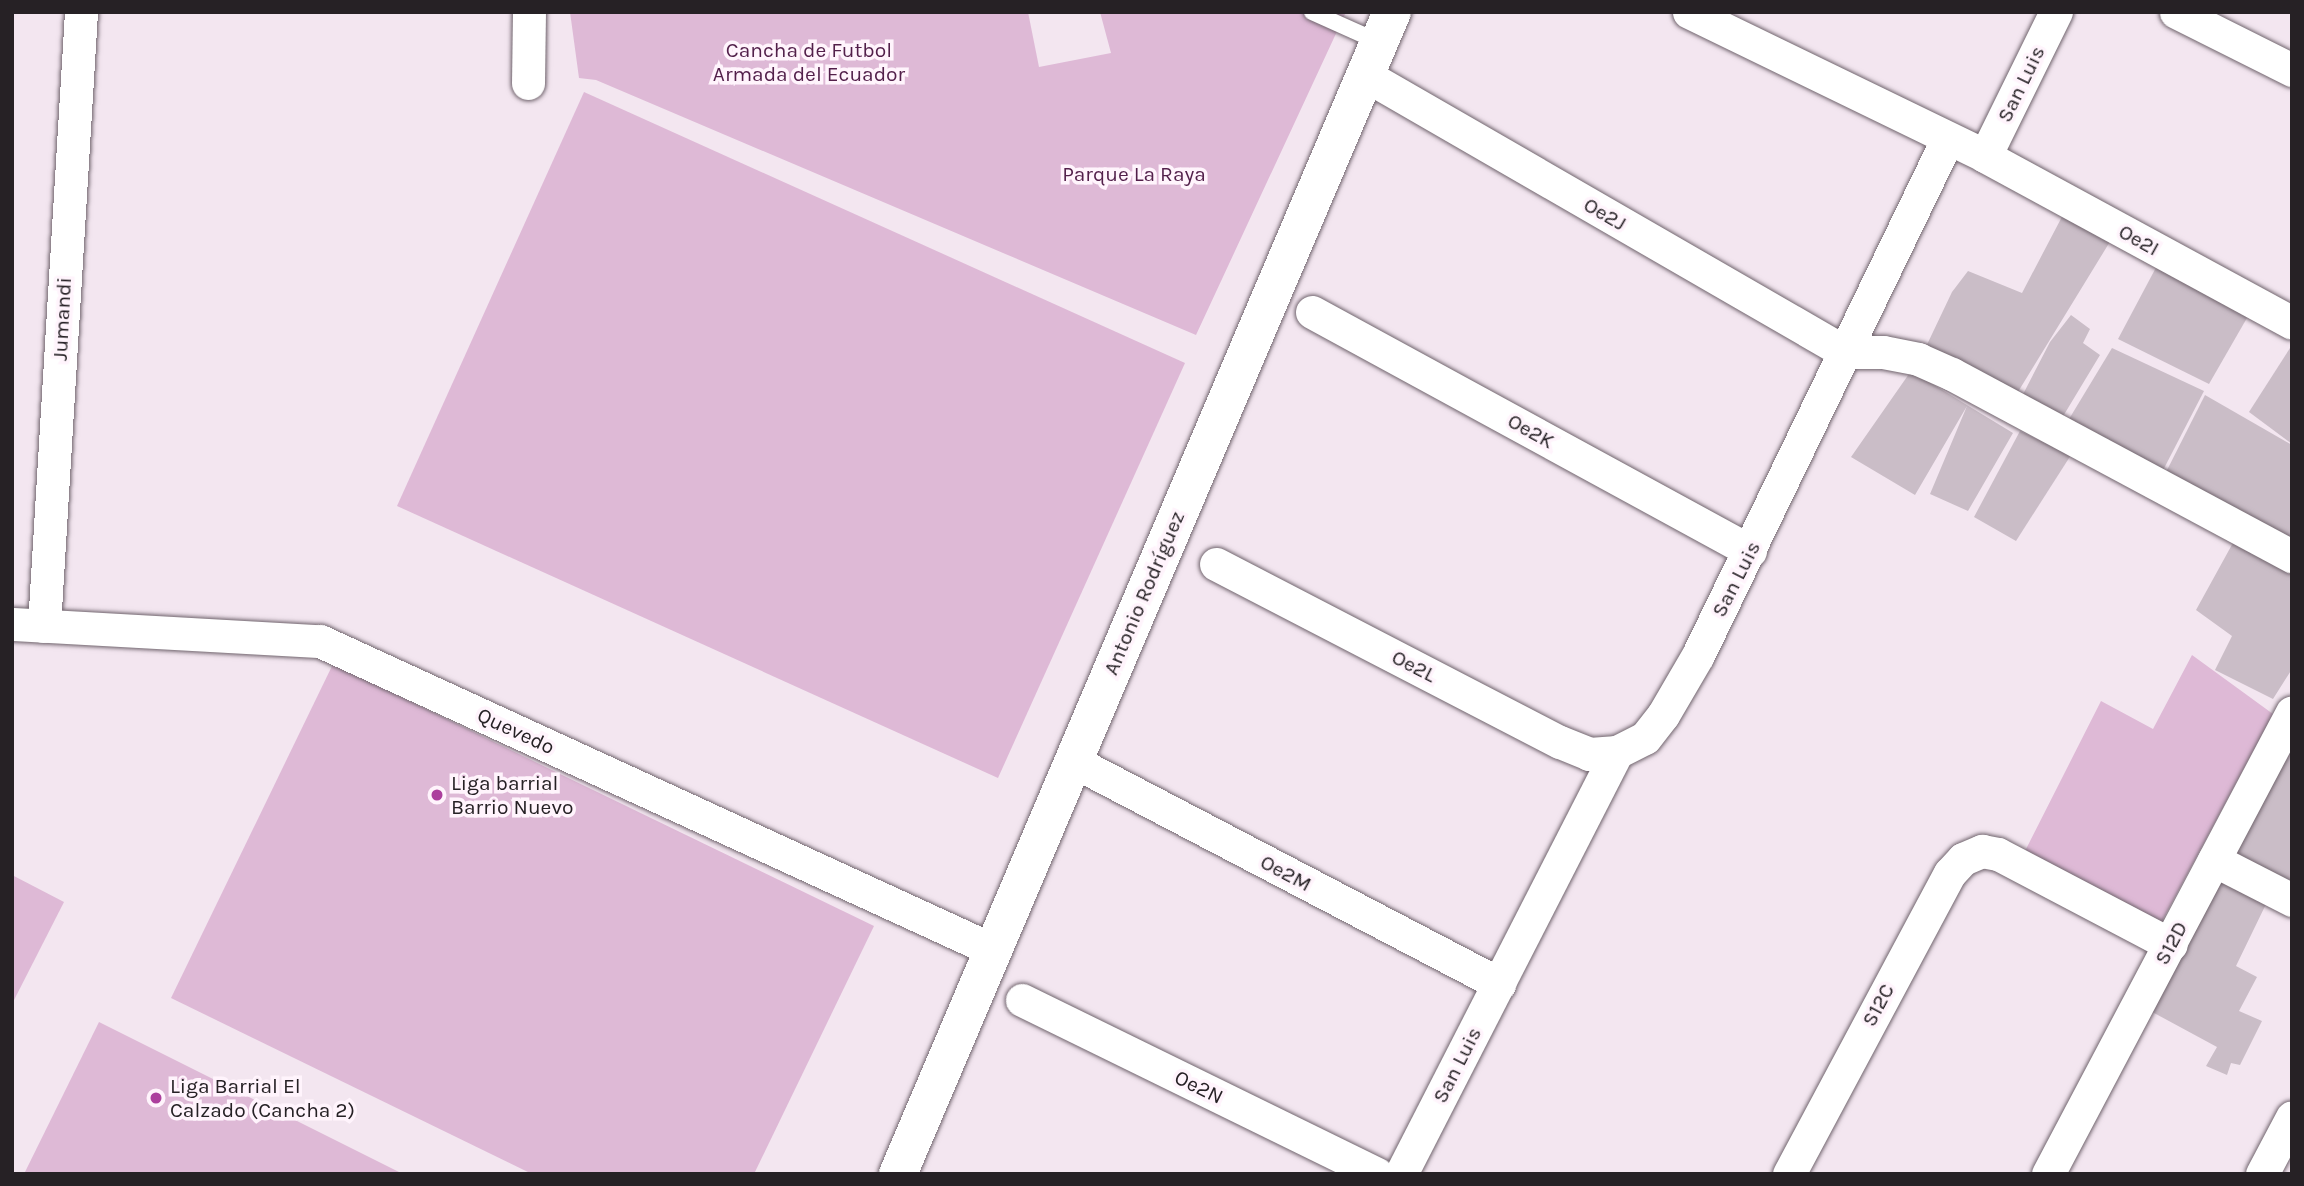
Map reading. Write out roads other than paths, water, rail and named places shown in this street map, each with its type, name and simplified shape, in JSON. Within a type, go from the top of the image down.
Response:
[{"type":"street","name":"Jumandi","points":[[28,625],[81,12]]},
{"type":"street","points":[[528,83],[529,12]]},
{"type":"street","points":[[1689,12],[1947,140],[1985,156]]},
{"type":"street","name":"San Luis","points":[[1985,156],[2056,12]]},
{"type":"street","points":[[2176,12],[2292,70]]},
{"type":"street","name":"Oe2J","points":[[1379,43],[1845,352]]},
{"type":"street","name":"Antonio Rodríguez","points":[[900,1173],[1379,43]]},
{"type":"street","name":"San Luis","points":[[1401,1174],[1617,752],[1644,738],[1663,715],[1750,551],[1947,140]]},
{"type":"street","name":"Oe2I","points":[[1985,156],[2292,323]]},
{"type":"street","name":"Oe2K","points":[[1312,312],[1750,551]]},
{"type":"street","points":[[1845,352],[1883,352],[1918,359],[1952,374],[2292,556]]},
{"type":"street","name":"Oe2L","points":[[1216,564],[1560,742],[1589,754],[1617,752]]},
{"type":"street","name":"Quevedo","points":[[28,625],[320,641],[993,950]]},
{"type":"street","name":"S12D","points":[[2048,1174],[2292,712]]},
{"type":"street","name":"Oe2M","points":[[1073,761],[1499,984]]},
{"type":"street","name":"S12C","points":[[1789,1174],[1950,873],[1963,859],[1982,851],[2015,862],[2171,945]]},
{"type":"street","points":[[2214,860],[2292,900]]},
{"type":"street","name":"Oe2N","points":[[1022,1000],[1377,1174]]},
{"type":"street","points":[[2262,1174],[2287,1138]]},
{"type":"lane","points":[[1312,12],[1379,43]]},
{"type":"place","name":"Liga barrial Barrio Nuevo","points":[[437,795]]},
{"type":"place","name":"Liga Barrial El Calzado (Cancha 2)","points":[[156,1098]]},
{"type":"park label","name":"Cancha de Futbol Armada del Ecuador","points":[[809,62]]},
{"type":"park label","name":"Parque La Raya","points":[[1134,174]]}]
